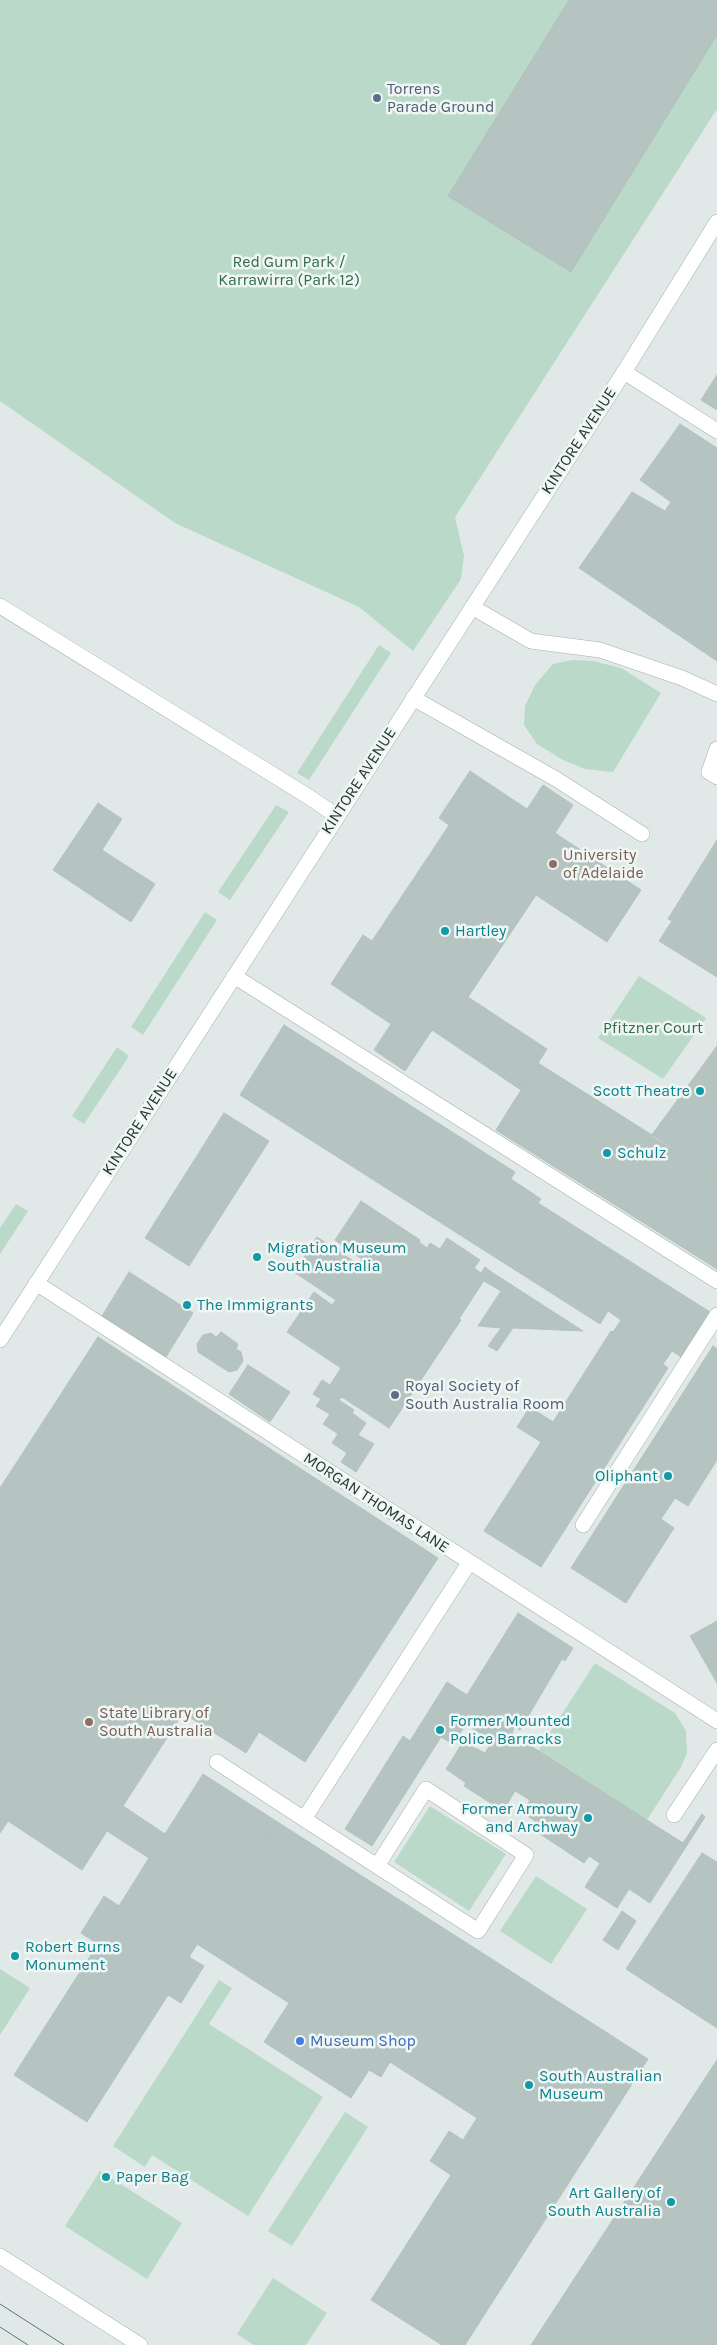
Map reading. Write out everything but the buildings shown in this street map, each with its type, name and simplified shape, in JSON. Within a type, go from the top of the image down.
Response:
[{"type":"street","name":"KINTORE AVENUE","points":[[0,1340],[624,372],[717,222]]},
{"type":"street","points":[[624,372],[717,430]]},
{"type":"street","points":[[0,606],[337,816]]},
{"type":"street","points":[[472,607],[531,641],[600,650],[682,678],[717,694]]},
{"type":"street","points":[[413,698],[556,779],[642,834]]},
{"type":"street","points":[[717,749],[709,772],[717,777]]},
{"type":"street","points":[[234,976],[717,1280]]},
{"type":"street","name":"MORGAN THOMAS LANE","points":[[36,1283],[717,1721]]},
{"type":"street","points":[[583,1525],[717,1315]]},
{"type":"street","points":[[304,1819],[469,1563]]},
{"type":"street","points":[[674,1815],[717,1750]]},
{"type":"street","points":[[217,1762],[304,1819],[377,1866],[478,1931],[526,1855],[426,1790],[377,1866]]},
{"type":"street","points":[[0,2256],[140,2345]]},
{"type":"green space","name":"Red Gum Park / Karrawirra (Park 12)","points":[[0,0],[717,0],[717,109],[455,517],[464,556],[461,579],[413,651],[359,607],[175,523],[0,401]]},
{"type":"green space","points":[[379,645],[391,653],[309,780],[297,773]]},
{"type":"green space","points":[[572,660],[593,661],[621,668],[661,693],[613,772],[585,769],[563,760],[537,744],[524,725],[525,706],[535,685],[553,664]]},
{"type":"green space","points":[[276,805],[289,812],[230,900],[218,892]]},
{"type":"green space","points":[[205,912],[217,920],[143,1035],[131,1027]]},
{"type":"green space","name":"Pfitzner Court","points":[[639,976],[706,1018],[663,1079],[598,1038]]},
{"type":"green space","points":[[117,1047],[129,1056],[84,1124],[72,1116]]},
{"type":"green space","points":[[16,1204],[28,1211],[0,1254],[0,1228]]},
{"type":"green space","points":[[595,1663],[675,1713],[686,1731],[687,1753],[681,1767],[647,1820],[538,1751]]},
{"type":"green space","points":[[430,1806],[506,1854],[469,1911],[394,1862]]},
{"type":"green space","points":[[536,1876],[587,1909],[551,1964],[500,1931]]},
{"type":"green space","points":[[0,1969],[30,1988],[0,2035]]},
{"type":"green space","points":[[219,1980],[232,1988],[209,2024],[323,2097],[248,2216],[152,2155],[145,2167],[113,2146]]},
{"type":"green space","points":[[345,2112],[368,2127],[292,2246],[268,2231]]},
{"type":"green space","points":[[100,2171],[182,2223],[147,2279],[65,2226]]},
{"type":"green space","points":[[273,2278],[327,2313],[306,2345],[254,2345],[237,2334]]},
{"type":"tram line","points":[[0,2304],[64,2345]]},
{"type":"tram line","points":[[0,2327],[28,2345]]},
{"type":"place","name":"Torrens Parade Ground","points":[[377,98]]},
{"type":"place","name":"University of Adelaide","points":[[553,864]]},
{"type":"place","name":"Hartley","points":[[445,931]]},
{"type":"place","name":"Scott Theatre","points":[[700,1091]]},
{"type":"place","name":"Schulz","points":[[607,1153]]},
{"type":"place","name":"Migration Museum South Australia","points":[[257,1257]]},
{"type":"place","name":"The Immigrants","points":[[187,1305]]},
{"type":"place","name":"Royal Society of South Australia Room","points":[[395,1395]]},
{"type":"place","name":"Oliphant","points":[[668,1476]]},
{"type":"place","name":"State Library of South Australia","points":[[89,1722]]},
{"type":"place","name":"Former Mounted Police Barracks","points":[[440,1730]]},
{"type":"place","name":"Former Armoury and Archway","points":[[588,1818]]},
{"type":"place","name":"Robert Burns Monument","points":[[15,1956]]},
{"type":"place","name":"Museum Shop","points":[[300,2041]]},
{"type":"place","name":"South Australian Museum","points":[[529,2085]]},
{"type":"place","name":"Paper Bag","points":[[106,2177]]},
{"type":"place","name":"Art Gallery of South Australia","points":[[671,2202]]}]
